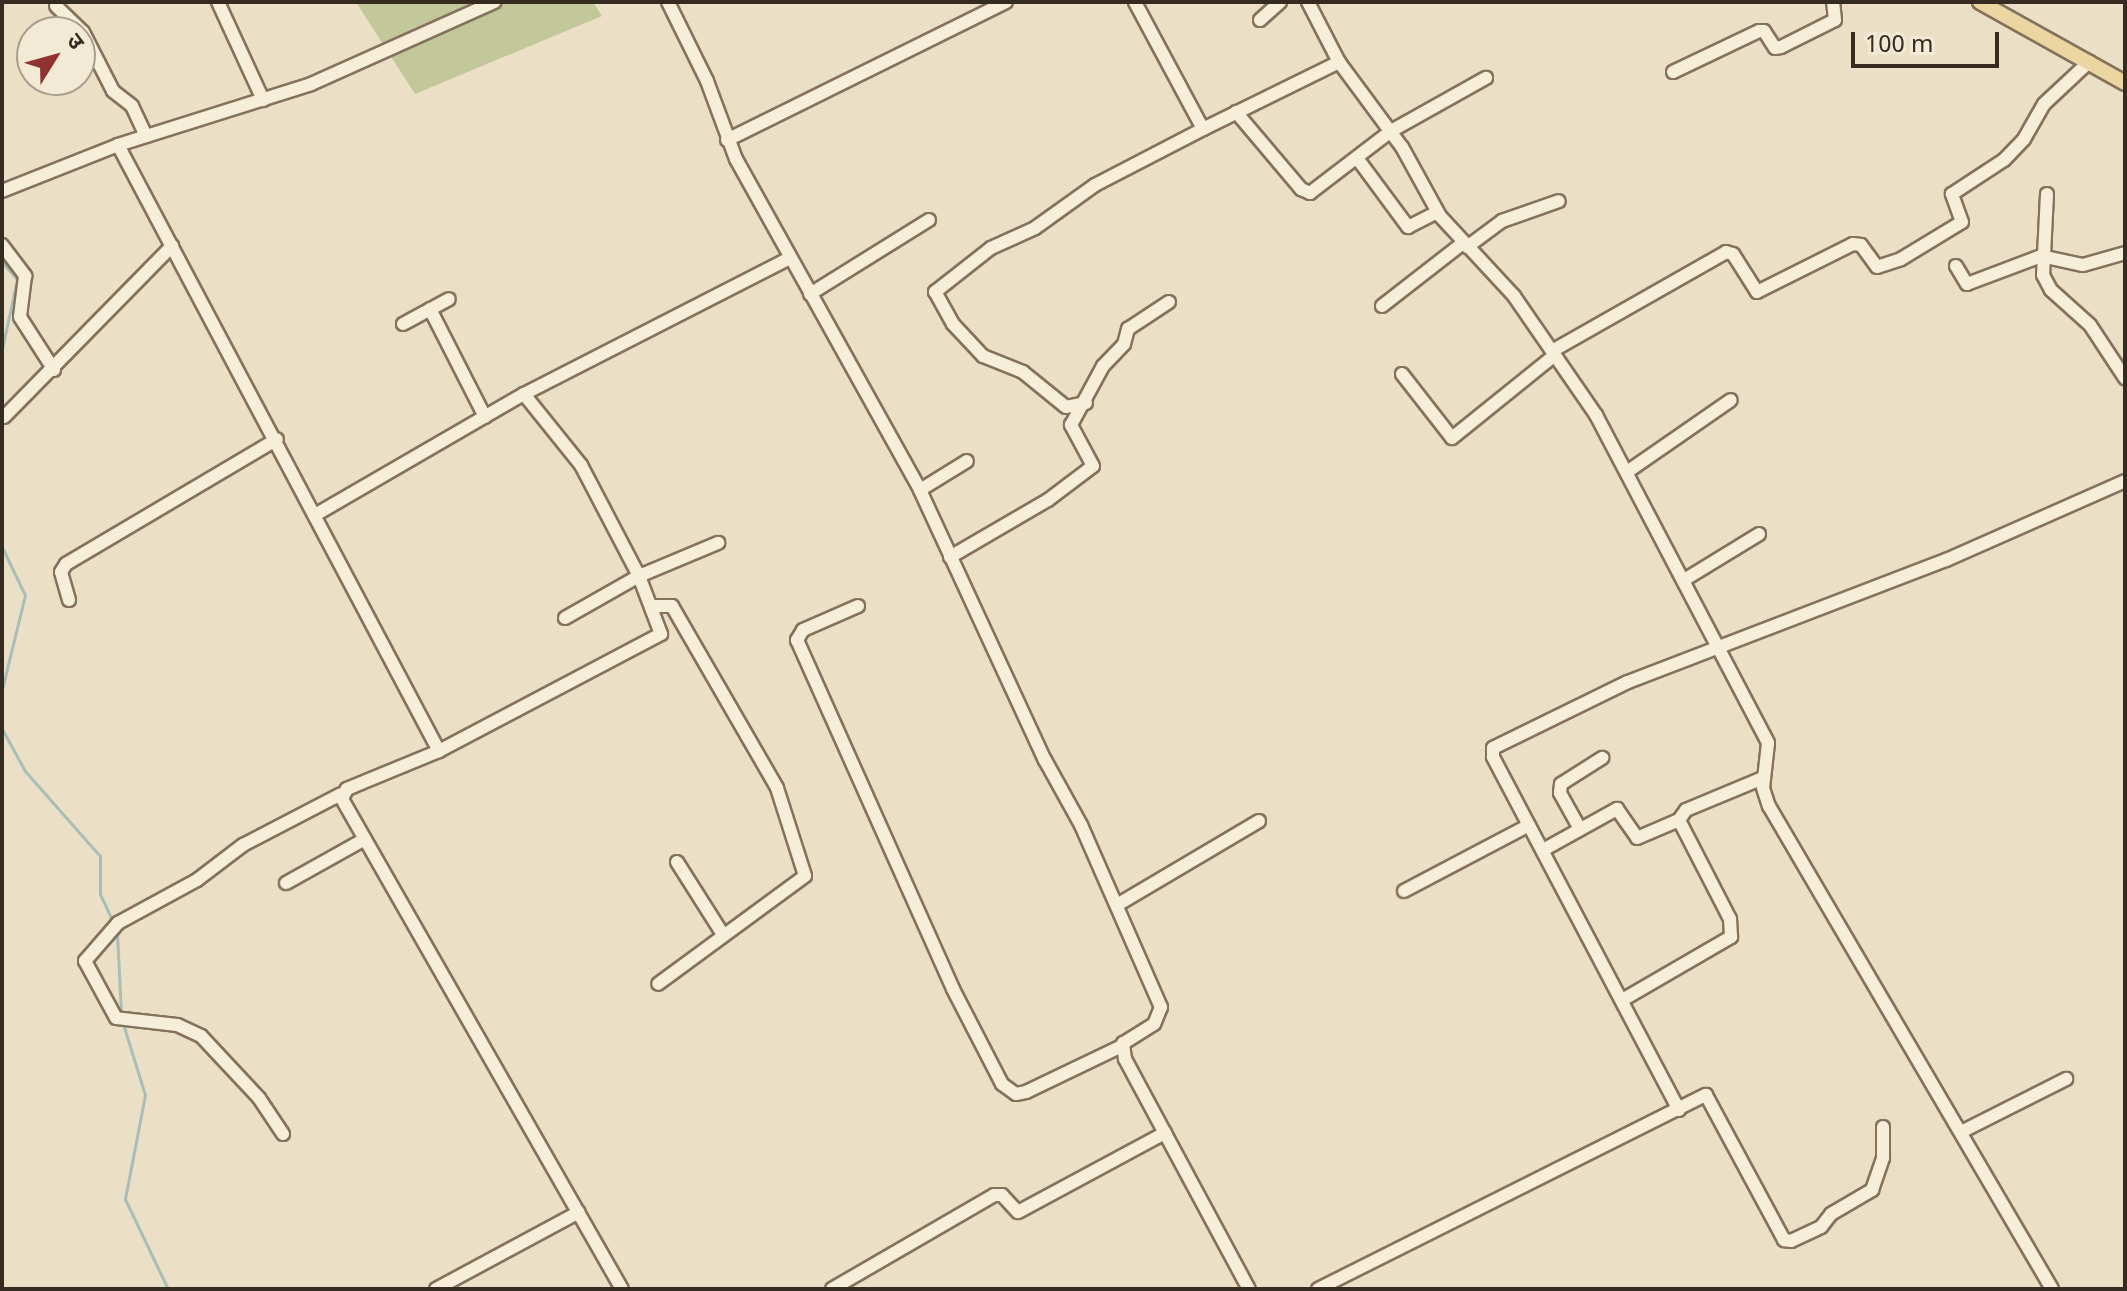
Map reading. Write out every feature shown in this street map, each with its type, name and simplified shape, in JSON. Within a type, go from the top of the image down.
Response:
[{"type":"main road","points":[[1980,2],[2125,83]]},
{"type":"street","points":[[218,2],[263,100]]},
{"type":"street","points":[[2,191],[118,145],[263,100],[494,2]]},
{"type":"street","points":[[668,2],[707,81],[727,140],[920,490],[1117,905],[1161,1007],[1154,1024],[1122,1046],[1026,1092],[1016,1094],[1002,1084],[953,989],[797,640],[803,630],[858,606]]},
{"type":"street","points":[[727,140],[1006,2]]},
{"type":"street","points":[[1135,2],[1203,129]]},
{"type":"street","points":[[1260,20],[1280,2]]},
{"type":"street","points":[[1308,2],[1339,62],[1391,131],[1437,212],[1506,286],[1554,353],[1627,472],[1721,646],[1768,743],[1763,778],[1769,806],[2052,1289]]},
{"type":"street","points":[[1673,72],[1759,31],[1764,31],[1775,48],[1781,47],[1835,20],[1833,2]]},
{"type":"street","points":[[56,6],[83,32],[113,91],[132,106],[146,136]]},
{"type":"street","points":[[1086,403],[1066,407],[1023,372],[983,356],[953,324],[935,292],[991,248],[1035,228],[1095,185],[1339,62]]},
{"type":"street","points":[[1402,374],[1452,438],[1554,353],[1726,252],[1733,254],[1757,292],[1853,244],[1861,245],[1877,267],[1901,259],[1962,222],[1952,194],[2004,160],[2024,139],[2044,104],[2089,62]]},
{"type":"street","points":[[1236,112],[1306,192],[1391,131],[1486,78]]},
{"type":"street","points":[[118,145],[277,439],[439,751]]},
{"type":"street","points":[[1357,158],[1408,227],[1437,212]]},
{"type":"street","points":[[2047,194],[2041,256],[2051,290],[2090,325],[2125,378]]},
{"type":"street","points":[[1382,306],[1502,221],[1559,201]]},
{"type":"street","points":[[810,294],[929,220]]},
{"type":"street","points":[[2,245],[25,276],[22,323],[54,370]]},
{"type":"street","points":[[4,417],[54,370],[172,246]]},
{"type":"street","points":[[1956,266],[1967,284],[2041,256],[2083,265],[2125,253]]},
{"type":"street","points":[[315,515],[524,394],[790,258]]},
{"type":"street","points":[[403,324],[449,299]]},
{"type":"street","points":[[950,557],[1048,500],[1093,466],[1071,428],[1103,366],[1124,344],[1128,329],[1169,302]]},
{"type":"street","points":[[430,309],[485,417]]},
{"type":"street","points":[[283,1134],[259,1098],[201,1036],[177,1025],[116,1018],[85,961],[118,923],[197,880],[243,845],[341,794],[439,751],[659,638],[662,629],[639,576],[573,450],[524,394]]},
{"type":"street","points":[[1627,472],[1731,400]]},
{"type":"street","points":[[69,600],[61,572],[66,564],[277,439]]},
{"type":"street","points":[[920,490],[967,461]]},
{"type":"street","points":[[1679,1110],[1624,999],[1493,757],[1493,748],[1628,682],[1946,560],[2125,481]]},
{"type":"street","points":[[1684,580],[1759,534]]},
{"type":"street","points":[[565,618],[639,576],[718,543]]},
{"type":"street","points":[[652,606],[672,606],[777,788],[805,869],[802,881],[722,933],[658,984]]},
{"type":"street","points":[[1580,829],[1560,793],[1561,784],[1602,758]]},
{"type":"street","points":[[1543,850],[1617,809],[1637,838],[1679,820],[1686,810],[1763,778]]},
{"type":"street","points":[[341,794],[622,1289]]},
{"type":"street","points":[[1624,999],[1734,932],[1679,820]]},
{"type":"street","points":[[1117,905],[1259,821]]},
{"type":"street","points":[[1404,891],[1529,825]]},
{"type":"street","points":[[286,883],[365,839]]},
{"type":"street","points":[[677,862],[722,933]]},
{"type":"street","points":[[1122,1046],[1249,1289]]},
{"type":"street","points":[[1961,1132],[2066,1079]]},
{"type":"street","points":[[1318,1289],[1702,1097],[1711,1098],[1787,1242],[1821,1227],[1831,1214],[1872,1190],[1883,1158],[1883,1127]]},
{"type":"street","points":[[832,1289],[994,1195],[1002,1195],[1018,1212],[1165,1133]]},
{"type":"street","points":[[436,1289],[579,1212]]},
{"type":"green space","points":[[356,2],[593,2],[602,16],[415,94]]},
{"type":"waterway","points":[[2,262],[17,279],[2,349]]},
{"type":"waterway","points":[[2,547],[25,595],[2,689]]},
{"type":"waterway","points":[[2,729],[25,771],[100,856],[100,894],[111,918]]},
{"type":"waterway","points":[[117,934],[121,1013]]},
{"type":"waterway","points":[[124,1027],[145,1095],[125,1199],[168,1289]]}]
